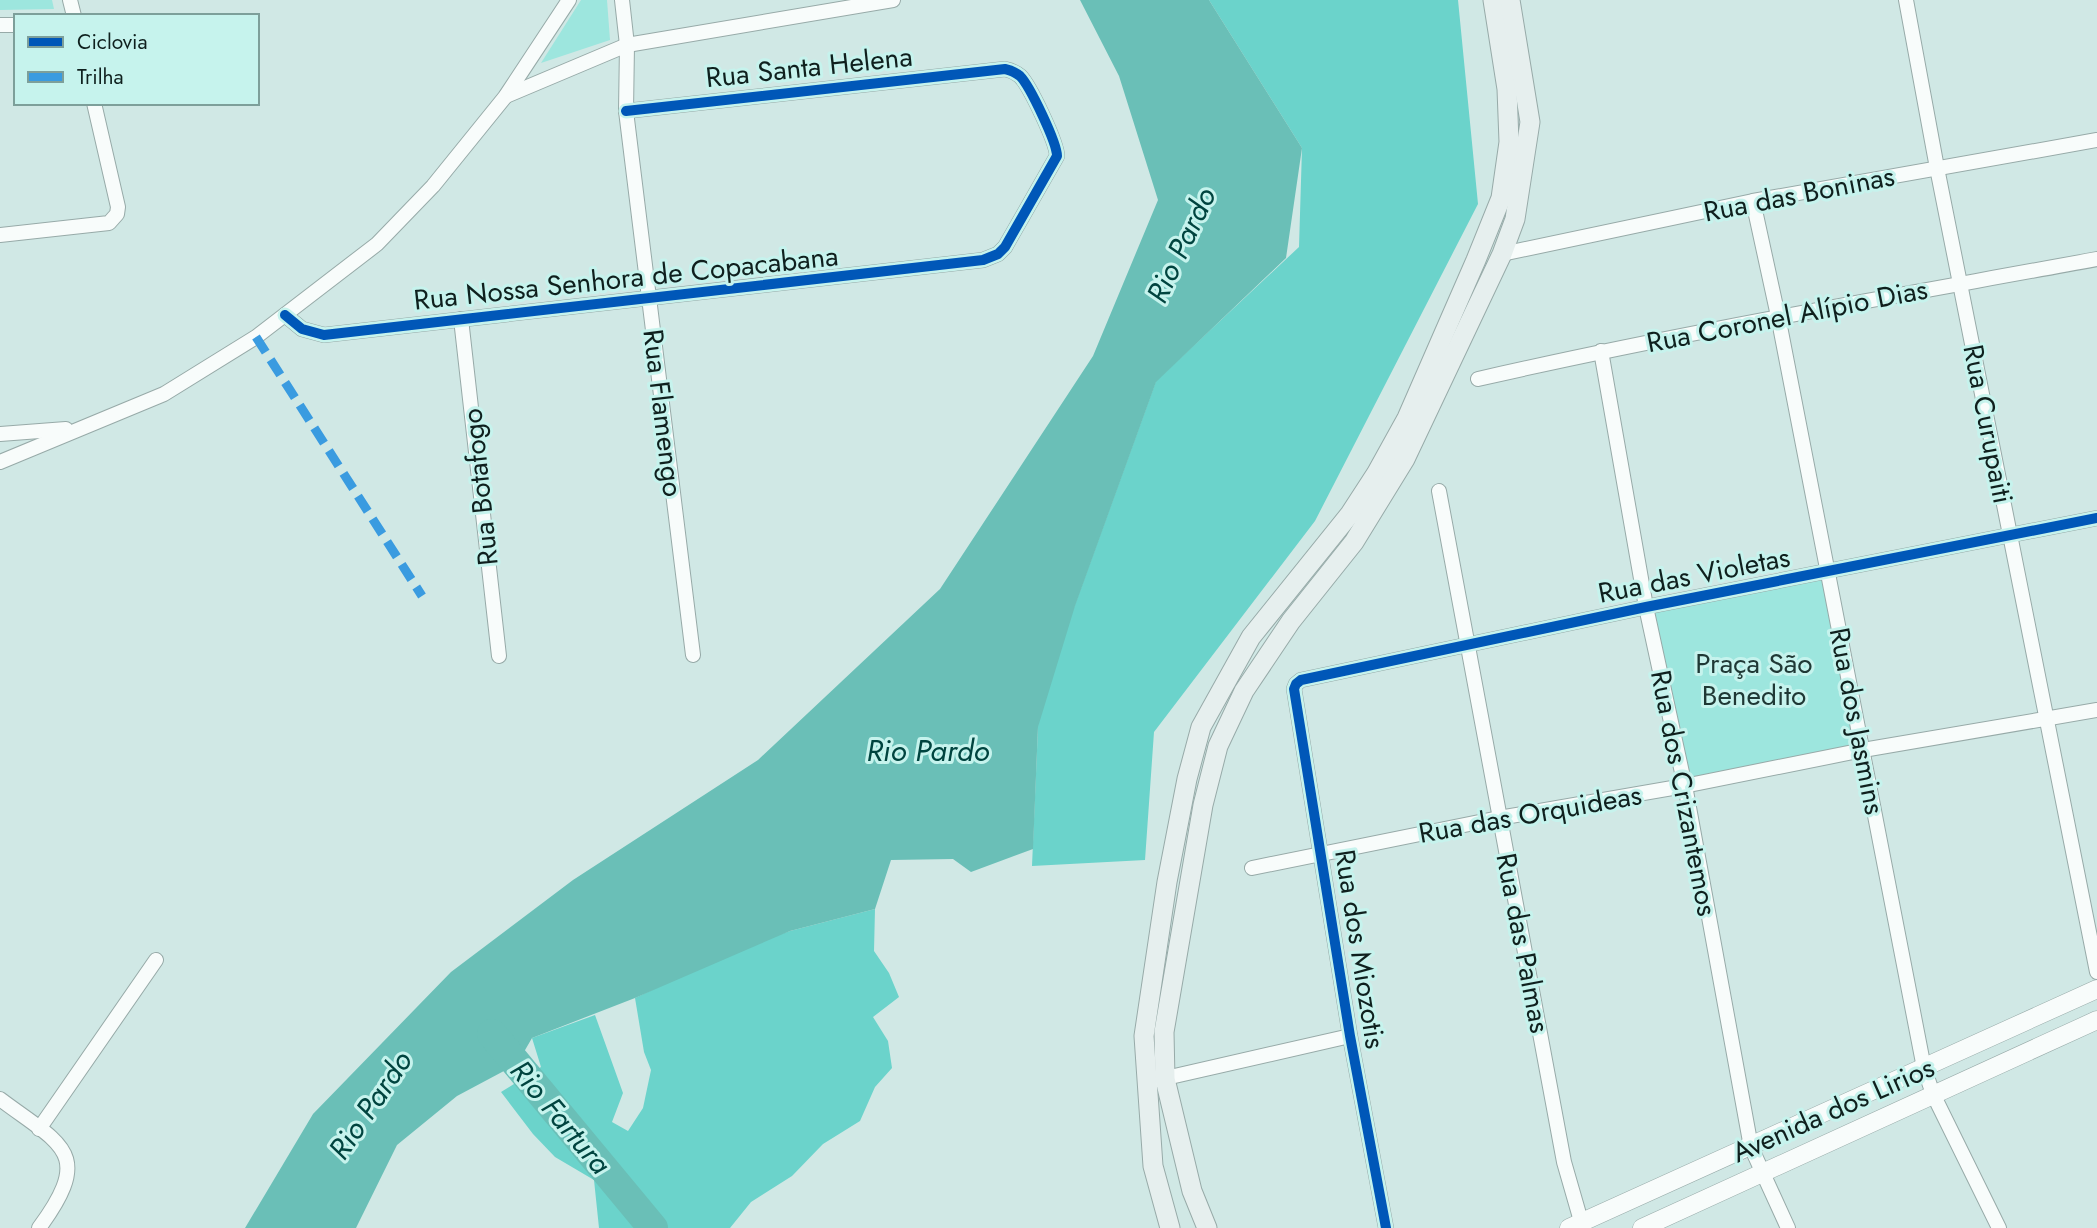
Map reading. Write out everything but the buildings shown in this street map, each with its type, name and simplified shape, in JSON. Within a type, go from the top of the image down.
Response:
[{"type":"main road","points":[[1207,1228],[1155,1080],[1144,1036],[1167,882],[1187,779],[1201,727],[1251,637],[1350,514],[1407,418],[1501,198],[1509,132],[1507,89],[1493,0]]},
{"type":"main road","points":[[1170,1228],[1153,1166],[1155,1080],[1203,805],[1218,746],[1244,691],[1291,621],[1354,542],[1405,459],[1502,254],[1515,219],[1530,122],[1510,0]]},
{"type":"street","points":[[0,461],[164,394],[256,337],[377,244],[433,186],[505,97],[569,0]]},
{"type":"street","name":"Rua Flamengo","points":[[622,0],[627,45],[626,111],[693,655]]},
{"type":"street","name":"Rua Curupaiti","points":[[1906,0],[2097,972]]},
{"type":"street","points":[[505,97],[627,45],[886,2]]},
{"type":"street","name":"Rua Santa Helena","points":[[626,111],[997,69],[1013,71],[1022,79],[1056,144],[1057,156],[1005,247],[993,257],[978,261]]},
{"type":"street","points":[[0,235],[109,223],[117,214],[118,208],[94,105]]},
{"type":"street","name":"Rua das Boninas","points":[[1502,254],[1753,201],[2097,140]]},
{"type":"street","name":"Rua dos Jasmins","points":[[1753,201],[1778,316],[1924,1068],[1933,1094],[1999,1228]]},
{"type":"street","name":"Rua Coronel Alípio Dias","points":[[1478,379],[1601,351],[1778,316],[2097,259]]},
{"type":"street","name":"Rua Nossa Senhora de Copacabana","points":[[285,315],[302,330],[324,335],[978,261]]},
{"type":"street","name":"Rua Botafogo","points":[[461,319],[499,656]]},
{"type":"street","name":"Rua dos Crizantemos","points":[[1601,351],[1646,607],[1684,786],[1751,1147],[1788,1228]]},
{"type":"street","points":[[0,434],[78,429]]},
{"type":"street","name":"Rua das Palmas","points":[[1439,491],[1577,1226]]},
{"type":"street","name":"Rua das Violetas","points":[[1301,680],[1646,607],[2097,518]]},
{"type":"street","name":"Rua dos Miozotis","points":[[1301,680],[1294,689],[1350,1036],[1386,1228]]},
{"type":"street","name":"Rua das Orquideas","points":[[1252,868],[1499,818],[1684,786],[1863,750],[2097,710]]},
{"type":"street","points":[[39,1129],[156,960]]},
{"type":"street","name":"Avenida dos Lirios","points":[[1577,1226],[2097,989]]},
{"type":"street","name":"Avenida dos Lirios","points":[[1642,1228],[2097,1020]]},
{"type":"street","points":[[1155,1080],[1350,1036]]},
{"type":"street","points":[[0,1099],[60,1145],[68,1162],[64,1187],[39,1228]]},
{"type":"green space","points":[[0,0],[52,0],[54,9],[0,10]]},
{"type":"green space","points":[[581,0],[607,0],[610,40],[541,63]]},
{"type":"green space","name":"Praça São Benedito","points":[[1828,571],[1858,751],[1686,791],[1646,607]]},
{"type":"shaded area","points":[[1209,0],[1458,0],[1478,204],[1315,521],[1154,732],[1145,860],[1032,866],[1039,704],[1156,381],[1299,247],[1302,148]]},
{"type":"shaded area","points":[[875,909],[874,951],[889,973],[899,997],[873,1017],[888,1041],[892,1068],[875,1087],[860,1121],[823,1144],[792,1176],[751,1202],[730,1228],[599,1228],[594,1180],[555,1157],[533,1134],[501,1092],[541,1067],[532,1038],[595,1015],[623,1093],[612,1122],[628,1131],[643,1108],[651,1070],[644,1052],[635,998],[743,947],[790,931]]},
{"type":"water","name":"Rio Pardo","points":[[1080,0],[1209,0],[1302,148],[1286,258],[1156,382],[1075,606],[1038,727],[1033,849],[971,872],[953,859],[891,860],[875,909],[790,931],[635,998],[532,1038],[517,1064],[457,1096],[397,1145],[356,1228],[245,1228],[313,1114],[451,972],[573,880],[758,760],[940,589],[1093,356],[1158,200],[1119,76]]},
{"type":"waterway","name":"Rio Fartura","points":[[492,1034],[653,1228]]},
{"type":"marked path","points":[[256,337],[422,596]]},
{"type":"cycle path","points":[[285,315],[302,329],[324,335],[983,260],[998,254],[1005,247],[1057,156],[1048,128],[1030,91],[1020,76],[1005,69],[626,111]]},
{"type":"cycle path","points":[[1386,1228],[1350,1036],[1294,689],[1296,684],[1301,680],[1646,607],[2097,518]]}]
